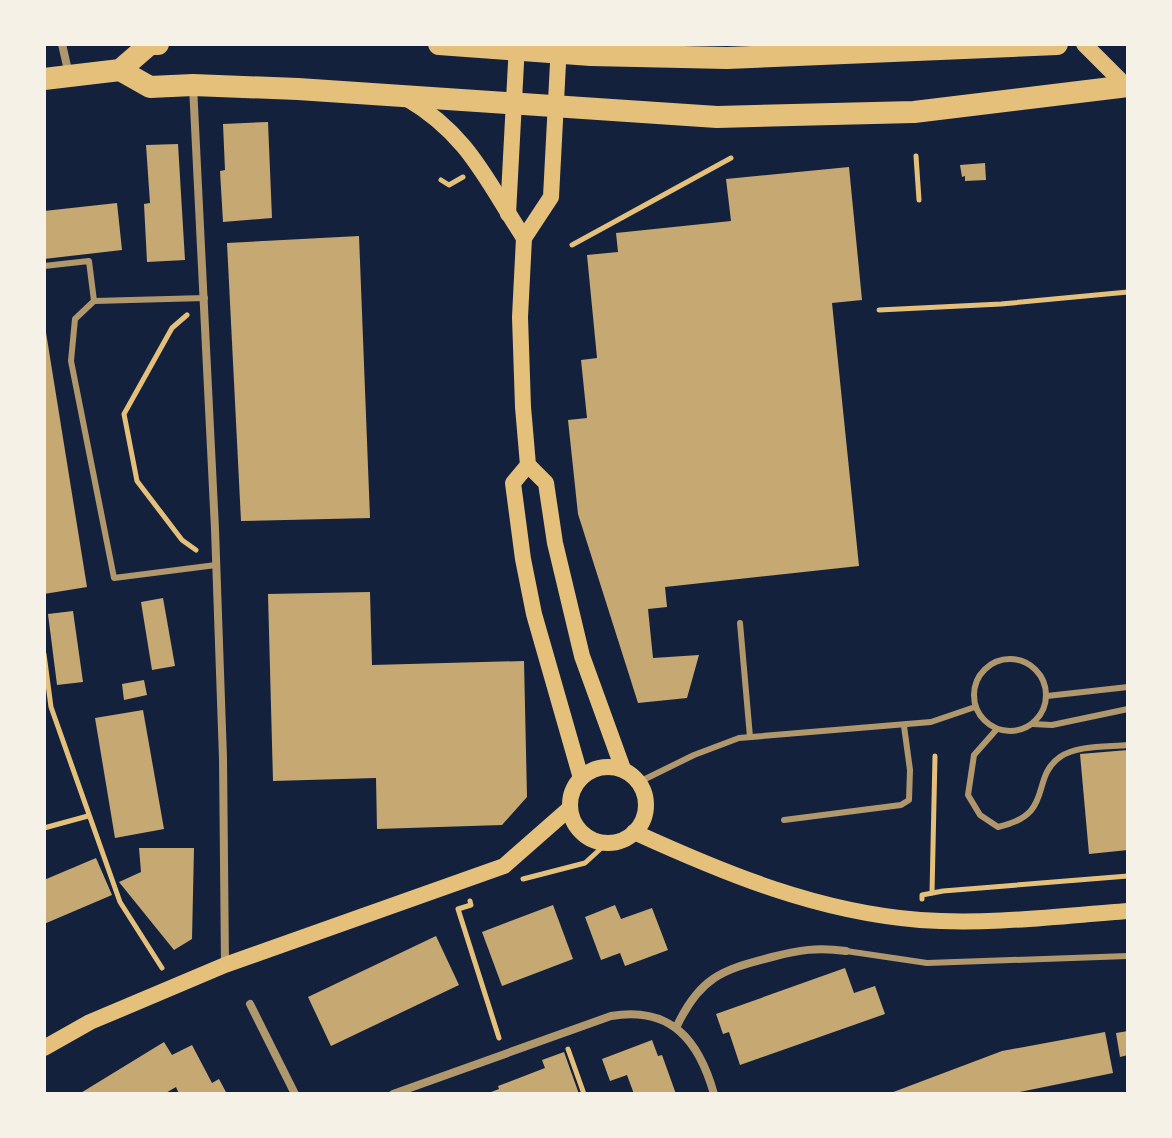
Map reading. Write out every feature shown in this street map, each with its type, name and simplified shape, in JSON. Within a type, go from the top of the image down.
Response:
[{"type":"highway","points":[[44,79],[120,70],[150,44],[158,44]]},
{"type":"highway","points":[[439,44],[727,51],[1055,44]]},
{"type":"highway","points":[[120,70],[150,87],[193,85],[401,95],[717,117],[914,112],[1128,87]]},
{"type":"main road","points":[[1084,44],[1128,87]]},
{"type":"main road","points":[[508,214],[517,46]]},
{"type":"main road","points":[[558,48],[551,197],[524,238],[520,317],[528,465],[546,483],[555,543],[575,630],[623,769],[639,782],[645,794],[646,808],[634,832],[622,840],[594,840],[574,822],[570,808],[572,792],[581,778],[600,767],[623,769]]},
{"type":"main road","points":[[401,95],[430,112],[467,148],[484,170],[524,238]]},
{"type":"main road","points":[[528,465],[513,483],[523,559],[534,614],[581,778]]},
{"type":"main road","points":[[44,1048],[90,1022],[225,965],[504,866],[570,808]]},
{"type":"main road","points":[[634,832],[766,888],[817,903],[900,918],[963,922],[1128,911]]},
{"type":"street","points":[[62,44],[69,76]]},
{"type":"street","points":[[193,85],[216,565],[223,758],[225,965]]},
{"type":"street","points":[[676,1028],[686,1006],[709,981],[729,968],[809,948],[846,951]]},
{"type":"street","points":[[250,1004],[295,1094]]},
{"type":"street","points":[[398,1093],[562,1033],[622,1014],[642,1014],[676,1028],[697,1048],[714,1094]]},
{"type":"lane","points":[[44,266],[89,261],[94,301]]},
{"type":"lane","points":[[205,298],[94,301],[75,319],[71,361],[114,578],[216,565]]},
{"type":"lane","points":[[740,623],[750,737]]},
{"type":"lane","points":[[1002,660],[1027,662],[1045,682],[1047,696],[1042,713],[1032,724],[1020,730],[997,729],[986,722],[975,707],[976,682],[983,671],[1002,660]]},
{"type":"lane","points":[[1047,696],[1128,687]]},
{"type":"lane","points":[[639,782],[694,755],[739,738],[904,726],[931,722],[975,707]]},
{"type":"lane","points":[[1032,724],[1052,725],[1128,709]]},
{"type":"lane","points":[[784,820],[901,805],[909,800],[910,770],[904,726]]},
{"type":"lane","points":[[997,729],[974,755],[968,795],[980,815],[998,827],[1018,823],[1035,807],[1048,773],[1059,758],[1074,751],[1128,745]]},
{"type":"lane","points":[[846,951],[927,963],[1128,956]]},
{"type":"path","points":[[916,156],[919,200]]},
{"type":"path","points":[[572,245],[731,158]]},
{"type":"path","points":[[441,180],[449,185],[464,176]]},
{"type":"path","points":[[879,310],[1001,304],[1128,292]]},
{"type":"path","points":[[172,328],[124,414],[137,481],[182,540]]},
{"type":"path","points":[[44,654],[47,708],[120,902],[173,986]]},
{"type":"path","points":[[932,893],[935,756]]},
{"type":"path","points":[[44,828],[88,816]]},
{"type":"path","points":[[518,881],[585,863],[608,842]]},
{"type":"path","points":[[922,895],[1128,876]]},
{"type":"path","points":[[465,880],[471,905],[458,909],[505,1054]]},
{"type":"path","points":[[562,1033],[584,1094]]},
{"type":"building","points":[[268,122],[272,218],[223,222],[220,171],[225,170],[223,124]]},
{"type":"building","points":[[178,144],[185,260],[147,262],[144,204],[150,203],[146,145]]},
{"type":"building","points":[[985,163],[986,180],[965,181],[965,176],[962,177],[960,165]]},
{"type":"building","points":[[849,167],[862,300],[832,303],[859,566],[665,587],[667,607],[648,609],[653,658],[699,655],[687,698],[638,703],[578,514],[568,420],[587,418],[581,360],[597,358],[587,255],[618,252],[616,233],[731,221],[726,179]]},
{"type":"building","points":[[117,203],[122,250],[44,259],[44,211]]},
{"type":"building","points":[[359,236],[370,518],[241,521],[227,243]]},
{"type":"building","points":[[44,320],[87,587],[44,594]]},
{"type":"building","points":[[370,592],[372,665],[524,661],[527,797],[502,825],[377,829],[376,778],[273,781],[268,594]]},
{"type":"building","points":[[163,598],[175,666],[152,670],[141,602]]},
{"type":"building","points":[[73,611],[83,682],[57,685],[48,614]]},
{"type":"building","points":[[144,680],[147,695],[124,700],[122,684]]},
{"type":"building","points":[[143,710],[164,829],[115,838],[95,718]]},
{"type":"building","points":[[1128,750],[1128,850],[1089,854],[1080,754]]},
{"type":"building","points":[[139,848],[194,848],[192,939],[174,950],[119,882],[141,872]]},
{"type":"building","points":[[96,858],[112,895],[44,924],[44,880]]},
{"type":"building","points":[[553,905],[573,959],[502,986],[482,932]]},
{"type":"building","points":[[615,905],[621,919],[652,908],[668,950],[625,966],[620,953],[601,960],[585,917]]},
{"type":"building","points":[[436,936],[459,985],[331,1046],[308,997]]},
{"type":"building","points":[[845,968],[854,993],[875,986],[885,1014],[740,1065],[729,1032],[723,1034],[716,1014]]},
{"type":"building","points":[[1128,1031],[1128,1055],[1120,1057],[1116,1033]]},
{"type":"building","points":[[1105,1032],[1113,1073],[1010,1094],[888,1094],[1002,1051]]},
{"type":"building","points":[[652,1040],[658,1056],[662,1055],[676,1094],[634,1094],[627,1075],[610,1081],[602,1059]]},
{"type":"building","points":[[164,1042],[172,1055],[192,1045],[212,1083],[219,1079],[227,1094],[179,1094],[176,1087],[164,1094],[79,1094]]},
{"type":"building","points":[[564,1052],[579,1094],[486,1094],[499,1089],[498,1086],[545,1068],[542,1060]]}]
